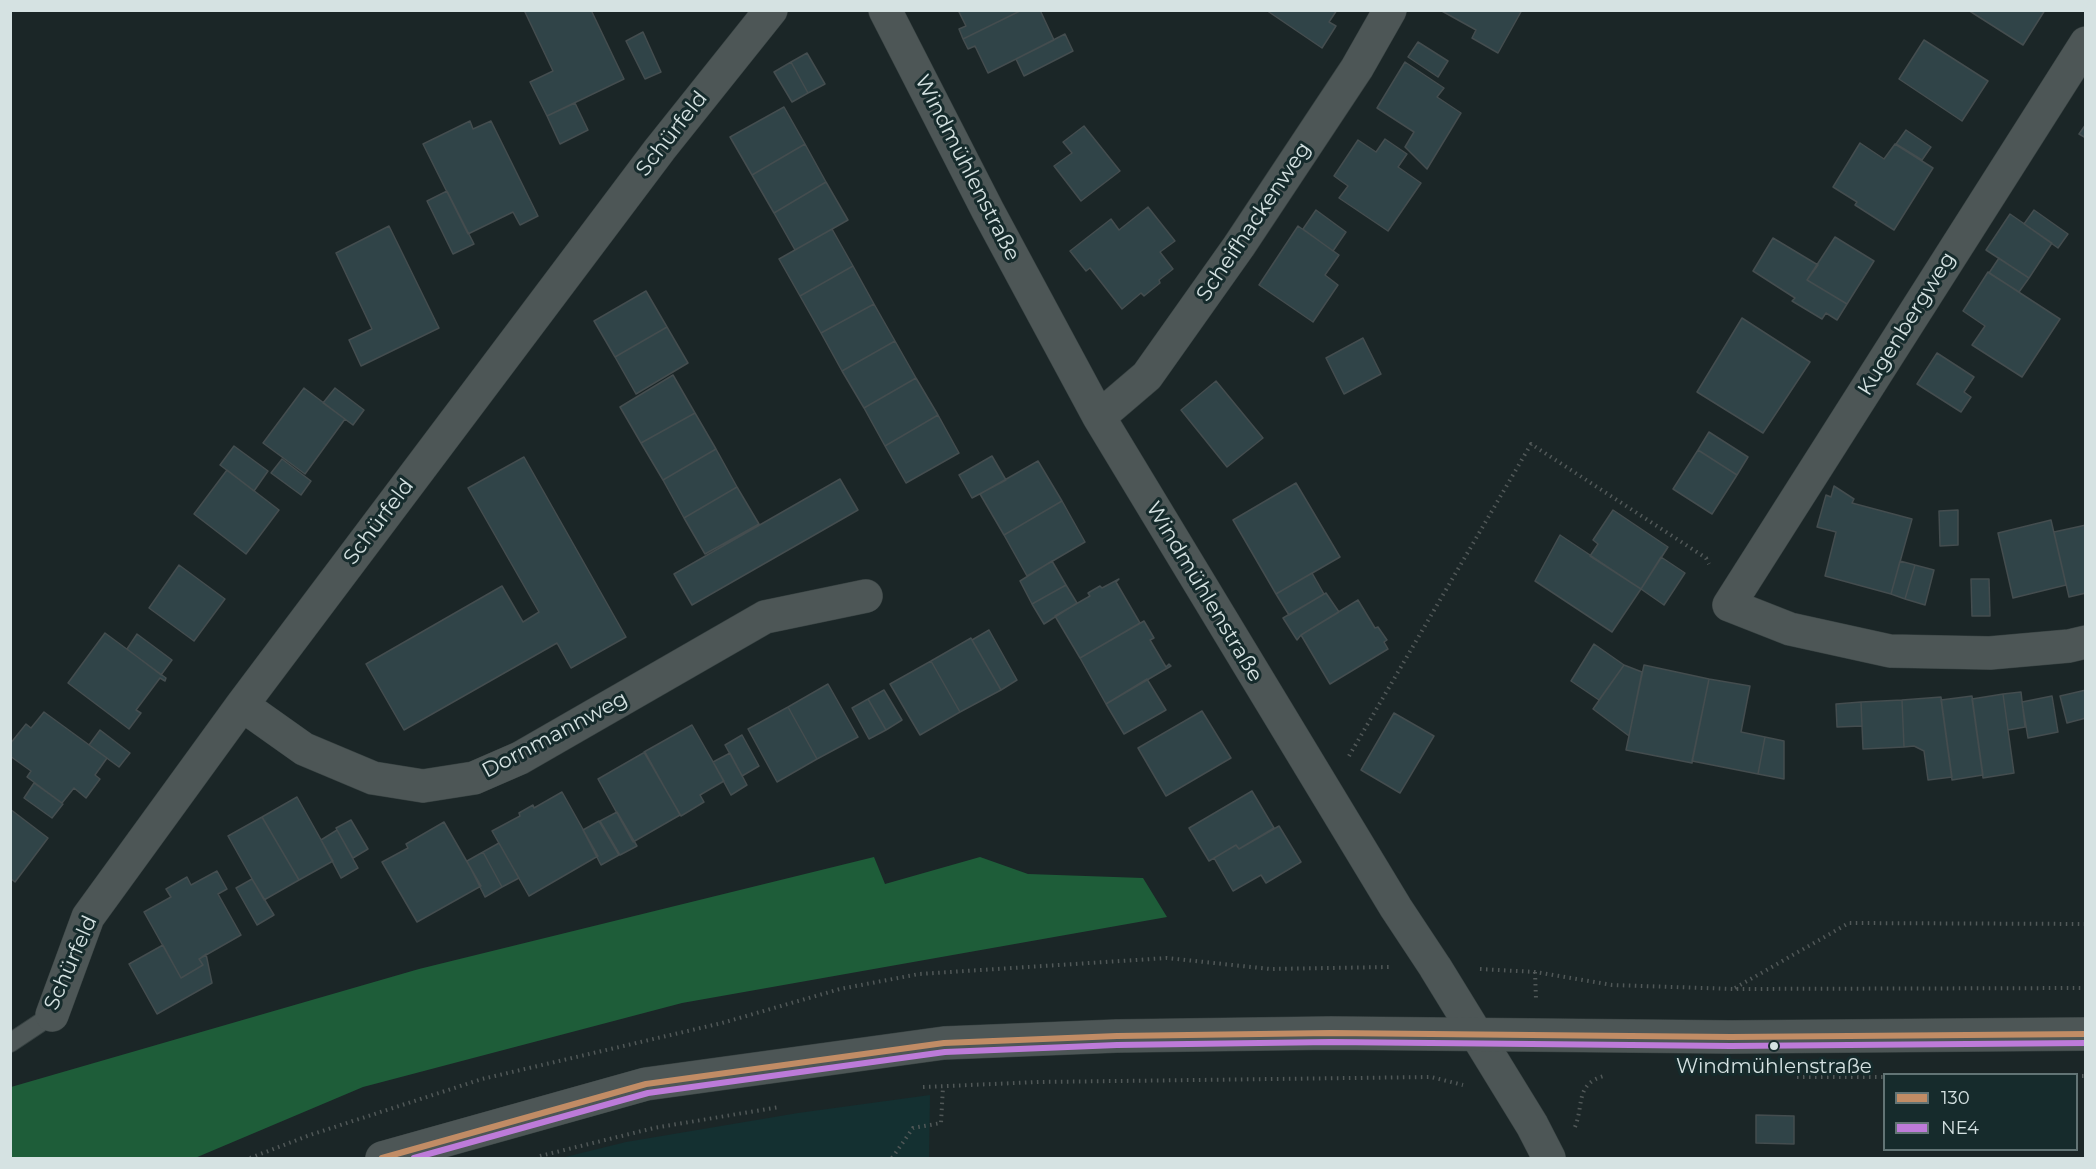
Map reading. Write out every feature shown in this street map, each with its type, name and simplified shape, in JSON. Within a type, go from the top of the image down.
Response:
[{"type":"street","name":"Schürfeld","points":[[51,1015],[88,917],[242,705],[660,149],[771,10]]},
{"type":"street","name":"Windmühlenstraße","points":[[885,10],[988,212],[1099,417],[1326,794],[1532,1125],[1549,1158]]},
{"type":"street","name":"Scheifhackenweg","points":[[1099,417],[1147,376],[1239,246],[1357,68],[1390,10]]},
{"type":"street","name":"Kugenbergweg","points":[[1729,605],[2085,43]]},
{"type":"street","name":"Dornmannweg","points":[[242,705],[304,749],[373,778],[423,786],[474,778],[520,758],[765,617],[866,596]]},
{"type":"street","points":[[1729,605],[1790,629],[1890,651],[1990,653],[2069,646],[2085,642]]},
{"type":"street","points":[[382,1158],[646,1084],[944,1043],[1117,1036],[2085,1035]]},
{"type":"lane","name":"Schürfeld","points":[[10,1043],[51,1015]]},
{"type":"path","points":[[1326,794],[1531,444],[1706,558],[1729,605]]},
{"type":"path","points":[[1734,989],[1849,923],[2085,924]]},
{"type":"path","points":[[1435,967],[1535,972],[1612,985],[1734,989],[2085,988]]},
{"type":"path","points":[[1532,1125],[1576,1127],[1584,1086],[1593,1079],[1612,1074]]},
{"type":"path","points":[[914,1086],[943,1087],[1039,1082],[1431,1077],[1467,1086]]},
{"type":"path","points":[[1791,1077],[1883,1077]]},
{"type":"path","points":[[892,1158],[913,1128],[941,1123],[943,1087]]},
{"type":"path","points":[[531,1158],[654,1128],[779,1107]]},
{"type":"shaded area","points":[[930,1095],[929,1158],[561,1158],[626,1142],[798,1113]]},
{"type":"green space","points":[[874,857],[885,884],[980,857],[1028,874],[1143,878],[1167,917],[682,1003],[363,1087],[195,1158],[11,1158],[11,1087],[419,969]]},
{"type":"building","points":[[524,10],[591,10],[624,79],[547,116],[530,82],[553,71]]},
{"type":"building","points":[[958,10],[1022,10],[963,39],[959,29],[966,26]]},
{"type":"building","points":[[1022,10],[1040,10],[1054,40],[988,73],[975,46],[968,49],[963,39]]},
{"type":"building","points":[[1266,10],[1337,10],[1329,22],[1336,26],[1322,48]]},
{"type":"building","points":[[1440,10],[1522,10],[1498,53],[1472,38],[1476,30]]},
{"type":"building","points":[[1968,10],[2045,10],[2023,45]]},
{"type":"building","points":[[643,32],[661,72],[645,79],[626,41]]},
{"type":"building","points":[[1065,34],[1073,51],[1024,76],[1016,59]]},
{"type":"building","points":[[1924,40],[1988,81],[1962,121],[1899,79]]},
{"type":"building","points":[[1418,42],[1448,61],[1438,77],[1408,57]]},
{"type":"building","points":[[807,53],[825,84],[808,93],[791,62]]},
{"type":"building","points":[[791,62],[808,93],[792,102],[774,72]]},
{"type":"building","points":[[1405,62],[1444,88],[1437,97],[1461,113],[1427,169],[1405,147],[1414,132],[1377,108]]},
{"type":"building","points":[[575,103],[588,130],[560,144],[547,116]]},
{"type":"building","points":[[784,107],[805,144],[752,175],[730,137]]},
{"type":"building","points":[[470,121],[473,129],[491,121],[538,216],[520,225],[513,212],[468,234],[423,144]]},
{"type":"building","points":[[2086,124],[2086,138],[2079,134]]},
{"type":"building","points":[[1084,126],[1120,171],[1081,201],[1054,166],[1072,153],[1063,142]]},
{"type":"building","points":[[1906,130],[1931,147],[1922,160],[1896,144]]},
{"type":"building","points":[[1385,139],[1407,154],[1398,167],[1421,183],[1388,231],[1339,198],[1348,186],[1334,176],[1358,140],[1376,152]]},
{"type":"building","points":[[1860,143],[1884,159],[1895,144],[1933,168],[1894,230],[1855,205],[1857,202],[1833,187]]},
{"type":"building","points":[[805,144],[826,182],[774,213],[752,175]]},
{"type":"building","points":[[826,182],[848,220],[795,250],[774,213]]},
{"type":"building","points":[[447,191],[474,244],[453,254],[427,201]]},
{"type":"building","points":[[1148,207],[1175,241],[1160,252],[1173,269],[1144,296],[1141,293],[1122,309],[1090,268],[1086,271],[1070,251],[1111,219],[1119,230]]},
{"type":"building","points":[[1316,210],[1346,232],[1333,251],[1303,229]]},
{"type":"building","points":[[2034,210],[2068,234],[2058,248],[2024,224]]},
{"type":"building","points":[[2010,214],[2052,243],[2029,278],[1986,250]]},
{"type":"building","points":[[389,226],[439,328],[361,366],[349,340],[372,329],[336,253]]},
{"type":"building","points":[[1298,226],[1339,255],[1325,275],[1338,285],[1313,322],[1259,285]]},
{"type":"building","points":[[832,229],[853,266],[800,296],[779,259]]},
{"type":"building","points":[[1835,237],[1874,261],[1847,304],[1807,280]]},
{"type":"building","points":[[1773,238],[1818,265],[1807,280],[1847,304],[1837,320],[1826,313],[1822,319],[1792,301],[1795,298],[1753,271]]},
{"type":"building","points":[[1999,258],[2029,278],[2019,292],[1989,273]]},
{"type":"building","points":[[853,266],[874,304],[821,333],[800,296]]},
{"type":"building","points":[[1988,272],[2060,319],[2022,377],[1972,345],[1985,326],[1963,311]]},
{"type":"building","points":[[646,291],[667,327],[615,357],[594,321]]},
{"type":"building","points":[[874,304],[895,341],[842,371],[821,333]]},
{"type":"building","points":[[1742,318],[1810,362],[1763,433],[1697,392]]},
{"type":"building","points":[[667,327],[688,363],[636,394],[615,357]]},
{"type":"building","points":[[1363,338],[1381,374],[1344,394],[1326,358]]},
{"type":"building","points":[[895,341],[916,378],[864,408],[842,371]]},
{"type":"building","points":[[1937,353],[1974,377],[1964,392],[1971,397],[1961,412],[1917,384]]},
{"type":"building","points":[[673,375],[695,413],[641,443],[620,407]]},
{"type":"building","points":[[916,378],[938,415],[885,446],[864,408]]},
{"type":"building","points":[[1216,381],[1263,438],[1227,467],[1181,410]]},
{"type":"building","points":[[304,388],[345,419],[305,474],[263,443]]},
{"type":"building","points":[[335,388],[364,410],[353,425],[323,403]]},
{"type":"building","points":[[695,413],[716,449],[663,480],[641,443]]},
{"type":"building","points":[[938,415],[959,453],[906,483],[885,446]]},
{"type":"building","points":[[1709,432],[1748,457],[1737,475],[1698,450]]},
{"type":"building","points":[[234,446],[268,471],[254,491],[220,465]]},
{"type":"building","points":[[716,449],[737,487],[684,518],[663,480]]},
{"type":"building","points":[[1698,450],[1737,475],[1712,514],[1673,489]]},
{"type":"building","points":[[992,456],[1006,480],[972,498],[959,475]]},
{"type":"building","points":[[524,457],[626,637],[571,668],[557,643],[404,730],[366,664],[502,586],[523,622],[539,612],[468,488]]},
{"type":"building","points":[[282,459],[311,481],[301,495],[271,473]]},
{"type":"building","points":[[1038,461],[1062,501],[1004,535],[980,494]]},
{"type":"building","points":[[227,470],[279,510],[246,554],[194,514]]},
{"type":"building","points":[[840,479],[858,510],[692,605],[674,574]]},
{"type":"building","points":[[1296,483],[1340,557],[1276,594],[1233,520]]},
{"type":"building","points":[[1834,486],[1854,499],[1852,503],[1912,519],[1891,594],[1825,576],[1836,532],[1817,527],[1826,495],[1831,497]]},
{"type":"building","points":[[737,487],[759,524],[705,554],[684,518]]},
{"type":"building","points":[[1062,501],[1085,542],[1027,576],[1004,535]]},
{"type":"building","points":[[1613,510],[1668,547],[1641,589],[1590,556],[1598,544],[1593,540]]},
{"type":"building","points":[[1958,510],[1958,545],[1940,546],[1939,511]]},
{"type":"building","points":[[2051,520],[2066,585],[2013,598],[1998,533]]},
{"type":"building","points":[[2086,525],[2086,593],[2069,597],[2054,532]]},
{"type":"building","points":[[1560,535],[1641,589],[1612,632],[1535,581]]},
{"type":"building","points":[[1661,557],[1685,573],[1664,605],[1641,589]]},
{"type":"building","points":[[1052,561],[1066,585],[1032,604],[1020,581]]},
{"type":"building","points":[[1900,561],[1915,565],[1905,599],[1891,594]]},
{"type":"building","points":[[179,565],[225,599],[194,641],[149,608]]},
{"type":"building","points":[[1915,565],[1934,570],[1925,605],[1905,599]]},
{"type":"building","points":[[1312,573],[1324,594],[1289,615],[1276,594]]},
{"type":"building","points":[[1119,579],[1116,582],[1140,623],[1080,658],[1055,616],[1090,596],[1088,593],[1100,586],[1102,588]]},
{"type":"building","points":[[1971,579],[1989,579],[1990,616],[1972,616]]},
{"type":"building","points":[[1066,585],[1077,603],[1044,624],[1032,604]]},
{"type":"building","points":[[1326,593],[1339,612],[1301,635],[1297,640],[1283,618]]},
{"type":"building","points":[[1358,600],[1375,628],[1378,627],[1387,640],[1384,642],[1388,649],[1330,684],[1301,635]]},
{"type":"building","points":[[1144,621],[1154,638],[1150,640],[1166,667],[1169,664],[1171,666],[1106,704],[1080,658]]},
{"type":"building","points":[[989,630],[1017,680],[1001,690],[972,640]]},
{"type":"building","points":[[105,633],[166,678],[165,681],[160,678],[136,710],[141,713],[129,729],[68,683]]},
{"type":"building","points":[[137,634],[172,660],[161,675],[127,649]]},
{"type":"building","points":[[971,638],[1001,690],[960,712],[931,661]]},
{"type":"building","points":[[1594,644],[1624,665],[1599,700],[1571,681]]},
{"type":"building","points":[[931,661],[960,712],[920,735],[890,684]]},
{"type":"building","points":[[1624,665],[1642,672],[1629,736],[1593,709]]},
{"type":"building","points":[[1644,665],[1709,679],[1692,763],[1626,750]]},
{"type":"building","points":[[1147,679],[1166,710],[1124,734],[1106,704]]},
{"type":"building","points":[[1709,679],[1750,686],[1741,732],[1765,737],[1758,774],[1692,761]]},
{"type":"building","points":[[828,684],[858,737],[817,759],[788,707]]},
{"type":"building","points":[[884,690],[902,720],[886,730],[868,699]]},
{"type":"building","points":[[2086,690],[2086,718],[2067,723],[2060,696]]},
{"type":"building","points":[[2021,692],[2025,727],[2008,730],[2003,694]]},
{"type":"building","points":[[2003,694],[2014,773],[1983,778],[1972,699]]},
{"type":"building","points":[[1972,696],[1983,775],[1952,780],[1941,700]]},
{"type":"building","points":[[2052,696],[2058,732],[2028,738],[2022,702]]},
{"type":"building","points":[[1941,697],[1952,777],[1928,780],[1924,751],[1914,746],[1904,747],[1902,700]]},
{"type":"building","points":[[868,699],[886,730],[869,739],[852,708]]},
{"type":"building","points":[[1902,700],[1904,747],[1863,749],[1861,702]]},
{"type":"building","points":[[1861,702],[1862,726],[1837,727],[1836,704]]},
{"type":"building","points":[[788,707],[817,759],[777,782],[748,729]]},
{"type":"building","points":[[1202,711],[1231,758],[1166,796],[1138,748]]},
{"type":"building","points":[[44,712],[107,758],[95,775],[100,779],[86,798],[74,788],[62,803],[27,777],[31,771],[10,756],[10,744],[26,724],[31,728]]},
{"type":"building","points":[[1394,713],[1434,736],[1400,793],[1361,770]]},
{"type":"building","points":[[692,725],[724,781],[700,795],[704,802],[681,816],[644,752]]},
{"type":"building","points":[[100,730],[130,753],[119,767],[89,745]]},
{"type":"building","points":[[742,735],[759,766],[742,776],[725,745]]},
{"type":"building","points":[[1765,737],[1784,741],[1784,779],[1758,774]]},
{"type":"building","points":[[645,752],[680,815],[633,842],[598,779]]},
{"type":"building","points":[[730,753],[747,785],[731,795],[713,762]]},
{"type":"building","points":[[34,783],[63,804],[52,818],[24,798]]},
{"type":"building","points":[[1252,791],[1274,828],[1239,849],[1236,845],[1209,861],[1189,828]]},
{"type":"building","points":[[562,792],[598,856],[529,896],[492,831],[520,816],[519,813],[533,805],[534,808]]},
{"type":"building","points":[[297,797],[333,861],[299,880],[262,817]]},
{"type":"building","points":[[10,809],[48,838],[15,882],[10,878]]},
{"type":"building","points":[[617,812],[637,846],[620,855],[600,821]]},
{"type":"building","points":[[262,817],[299,880],[264,900],[228,836]]},
{"type":"building","points":[[351,820],[368,849],[353,858],[336,828]]},
{"type":"building","points":[[599,821],[619,855],[601,865],[583,830]]},
{"type":"building","points":[[444,822],[481,886],[417,922],[382,862],[408,848],[406,844]]},
{"type":"building","points":[[1279,826],[1301,862],[1266,883],[1261,875],[1233,891],[1214,858],[1236,845],[1239,849]]},
{"type":"building","points":[[337,830],[358,868],[341,878],[321,840]]},
{"type":"building","points":[[499,843],[519,878],[502,887],[483,852]]},
{"type":"building","points":[[483,852],[502,887],[485,897],[467,861]]},
{"type":"building","points":[[217,871],[227,889],[218,894],[241,935],[199,959],[203,965],[181,978],[144,912],[171,897],[166,889],[187,877],[191,885]]},
{"type":"building","points":[[252,879],[274,915],[257,925],[236,888]]},
{"type":"building","points":[[163,945],[181,978],[203,965],[199,959],[206,954],[212,983],[157,1014],[129,964]]},
{"type":"building","points":[[1756,1115],[1794,1116],[1794,1144],[1756,1143]]},
{"type":"transit line","name":"130","points":[[382,1158],[646,1084],[944,1043],[1117,1036],[1331,1033],[1731,1037],[2086,1034]]},
{"type":"transit line","name":"NE4","points":[[414,1158],[648,1093],[945,1052],[1117,1045],[1331,1042],[1731,1046],[2086,1043]]},
{"type":"place","name":"Windmühlenstraße","points":[[1774,1046]]}]
